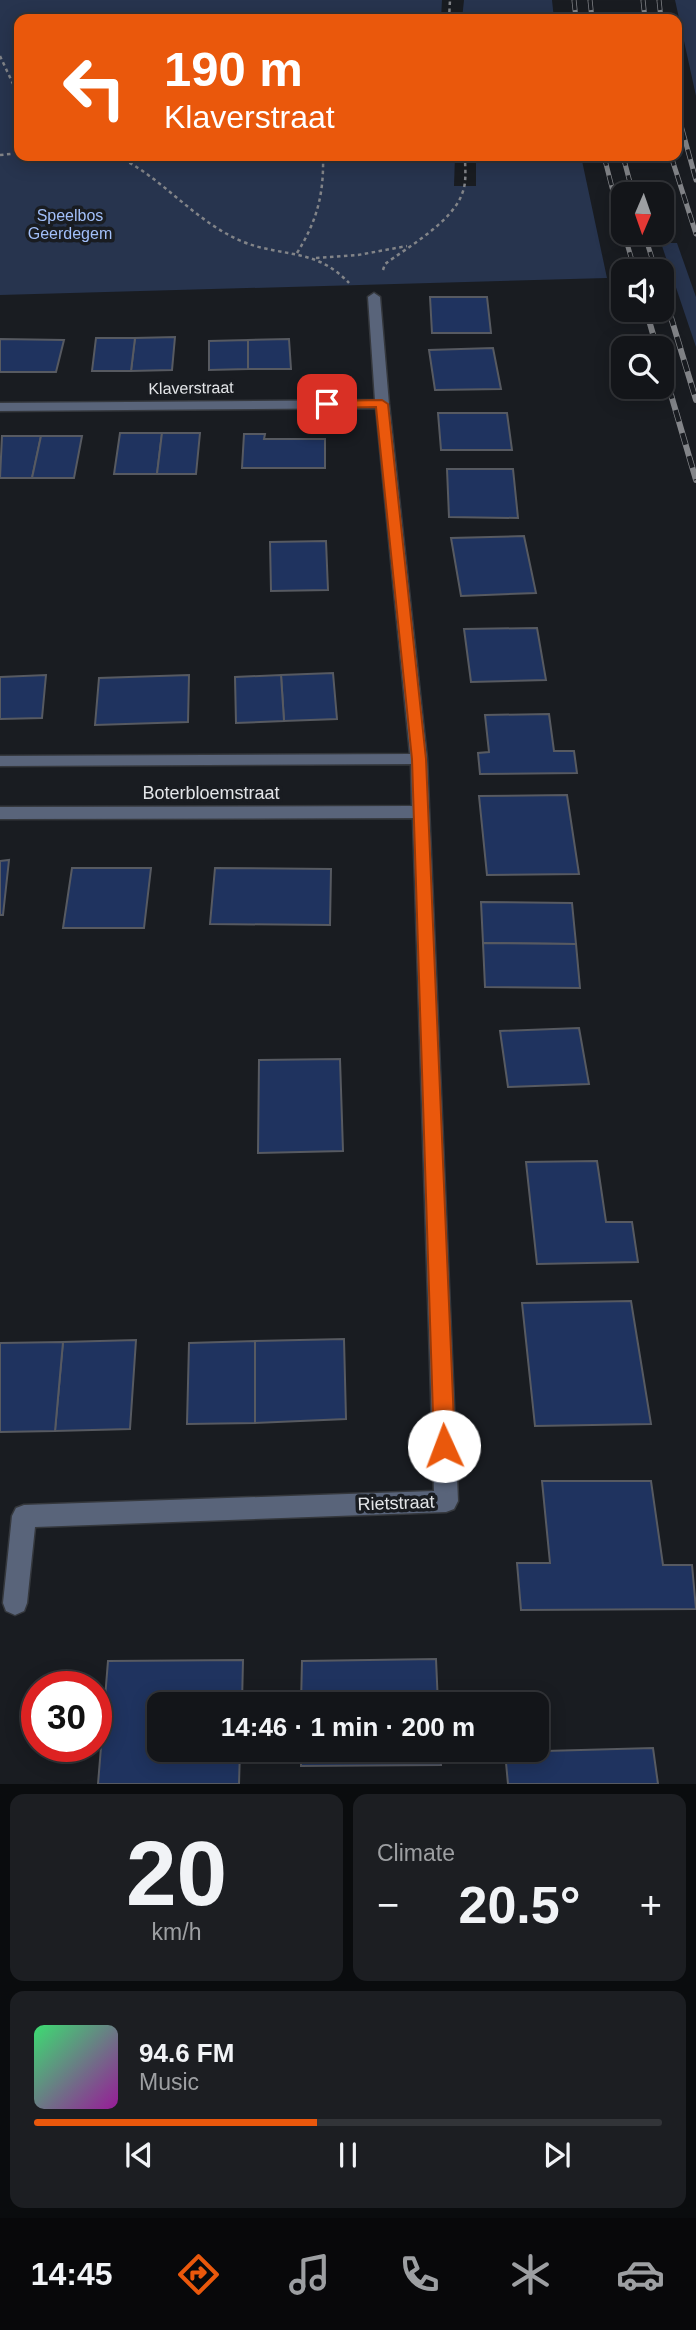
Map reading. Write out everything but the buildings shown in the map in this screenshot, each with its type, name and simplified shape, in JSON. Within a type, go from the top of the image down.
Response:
[{"type":"street","name":"Rietstraat","points":[[15,1603],[24,1516],[446,1501],[419,759],[382,404],[374,297]]},
{"type":"street","name":"Klaverstraat","points":[[0,407],[382,404]]},
{"type":"street","name":"Boterbloemstraat","points":[[0,761],[419,759]]},
{"type":"street","name":"Boterbloemstraat","points":[[0,813],[421,811]]},
{"type":"path","points":[[0,56],[14,82]]},
{"type":"path","points":[[127,161],[142,168],[197,216],[231,235],[242,241],[314,258],[335,268],[355,290],[374,297],[376,283],[385,264],[445,216],[461,197],[466,175],[465,161]]},
{"type":"path","points":[[297,253],[313,230],[325,192],[323,161]]},
{"type":"path","points":[[314,258],[358,255],[408,245]]},
{"type":"green space","name":"Speelbos Geerdegem","points":[[0,0],[442,0],[441,14],[14,14],[14,161],[455,161],[454,186],[476,186],[476,161],[582,161],[607,278],[0,295]]},
{"type":"green space","points":[[464,0],[552,0],[553,14],[463,14]]},
{"type":"green space","points":[[675,0],[696,0],[696,96],[682,32],[682,14],[678,14]]},
{"type":"green space","points":[[677,243],[696,297],[696,347],[674,282],[674,259],[666,259],[662,245]]},
{"type":"railway","points":[[574,0],[575,14]]},
{"type":"railway","points":[[590,0],[591,14]]},
{"type":"railway","points":[[643,0],[644,14]]},
{"type":"railway","points":[[659,0],[660,14]]},
{"type":"railway","points":[[682,129],[696,180]]},
{"type":"railway","points":[[605,161],[611,184]]},
{"type":"railway","points":[[624,161],[630,182]]},
{"type":"railway","points":[[673,161],[696,234]]},
{"type":"railway","points":[[627,245],[632,259]]},
{"type":"railway","points":[[648,245],[652,259]]},
{"type":"railway","points":[[649,322],[654,336]]},
{"type":"railway","points":[[672,322],[696,400]]},
{"type":"railway","points":[[672,399],[696,480]]},
{"type":"route","points":[[327,404],[382,404],[419,759],[444,1446]]}]
